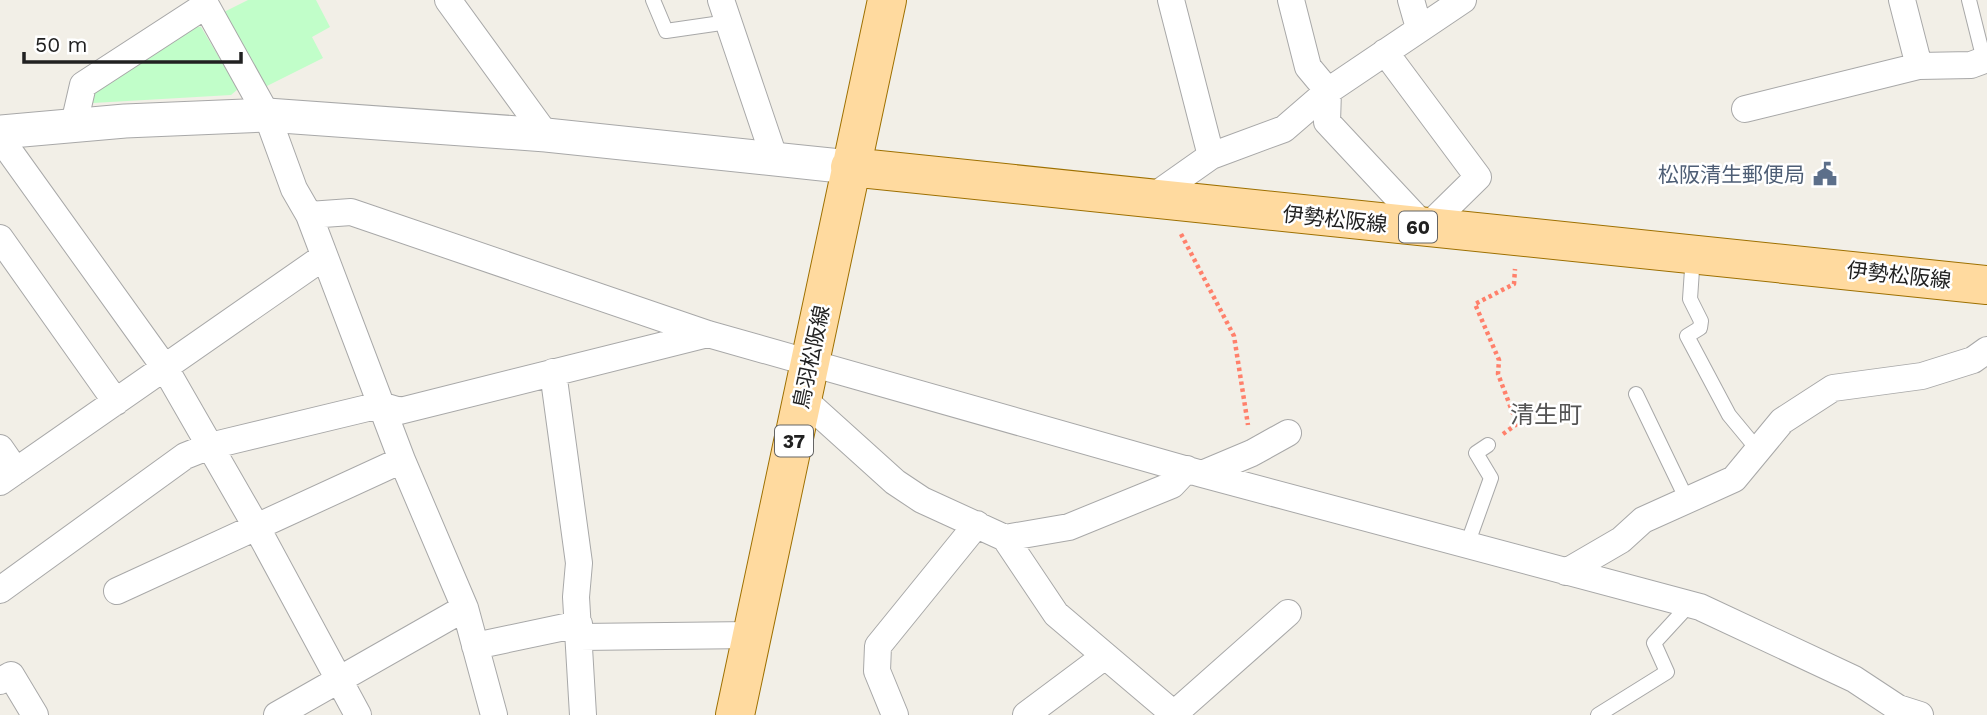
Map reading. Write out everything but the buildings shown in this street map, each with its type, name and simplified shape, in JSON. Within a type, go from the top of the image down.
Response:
[{"type":"main road","name":"鳥羽松阪線","points":[[735,715],[887,0]]},
{"type":"main road","name":"伊勢松阪線","points":[[850,167],[1987,285]]},
{"type":"street","points":[[448,0],[546,135]]},
{"type":"street","points":[[1171,0],[1211,156]]},
{"type":"street","points":[[1291,0],[1308,67],[1328,91],[1327,122],[1426,228],[1478,177],[1385,52]]},
{"type":"street","points":[[1411,0],[1419,28]]},
{"type":"street","points":[[1157,200],[1211,156],[1284,129],[1328,91],[1463,0]]},
{"type":"street","points":[[1902,0],[1919,66]]},
{"type":"street","points":[[74,124],[83,85],[205,3],[267,115],[294,189],[309,215],[322,258],[380,405],[465,608],[494,715]]},
{"type":"street","points":[[724,11],[774,157]]},
{"type":"street","points":[[1745,109],[1919,66],[1971,65],[1985,59]]},
{"type":"street","points":[[0,132],[74,124],[267,115],[546,135],[850,167]]},
{"type":"street","points":[[0,138],[164,368],[257,528],[359,715]]},
{"type":"street","points":[[309,215],[351,212],[708,334],[1195,471],[1700,607],[1854,679],[1898,708],[1920,715]]},
{"type":"street","points":[[0,238],[116,402]]},
{"type":"street","points":[[0,448],[8,476],[322,258]]},
{"type":"street","points":[[0,590],[166,467],[210,446],[380,405],[400,411],[708,334]]},
{"type":"street","points":[[1566,572],[1621,540],[1643,520],[1734,479],[1782,421],[1833,387],[1922,376],[1973,360],[1987,350]]},
{"type":"street","points":[[553,372],[579,563],[576,597],[583,715]]},
{"type":"street","points":[[803,399],[895,482],[922,500],[1005,538],[1056,614],[1174,715],[1288,613]]},
{"type":"street","points":[[1005,538],[1069,527],[1172,485],[1195,471],[1252,453],[1288,433]]},
{"type":"street","points":[[117,591],[402,460]]},
{"type":"street","points":[[895,715],[877,671],[878,646],[977,524]]},
{"type":"street","points":[[277,715],[465,608]]},
{"type":"street","points":[[475,646],[580,630],[752,635]]},
{"type":"street","points":[[1026,715],[1105,656]]},
{"type":"street","points":[[0,681],[11,675],[35,715]]},
{"type":"lane","points":[[653,0],[666,31],[724,11]]},
{"type":"lane","points":[[1969,0],[1985,59]]},
{"type":"lane","points":[[1693,254],[1690,299],[1700,321],[1700,328],[1687,336],[1729,415],[1759,450]]},
{"type":"lane","points":[[1636,394],[1688,502]]},
{"type":"lane","points":[[1467,545],[1491,478],[1476,453],[1488,445]]},
{"type":"lane","points":[[1598,715],[1667,672],[1654,643],[1689,605]]},
{"type":"path","points":[[1157,200],[1234,335],[1252,453]]},
{"type":"path","points":[[1488,445],[1517,424],[1498,374],[1499,360],[1475,304],[1514,284],[1518,236]]},
{"type":"green space","points":[[248,0],[316,0],[330,27],[312,37],[323,58],[265,87],[224,12]]},
{"type":"green space","points":[[192,26],[201,27],[238,89],[231,95],[93,103],[93,93]]},
{"type":"place","name":"松阪清生郵便局","points":[[1825,174]]},
{"type":"district","name":"清生町","points":[[1546,415]]}]
